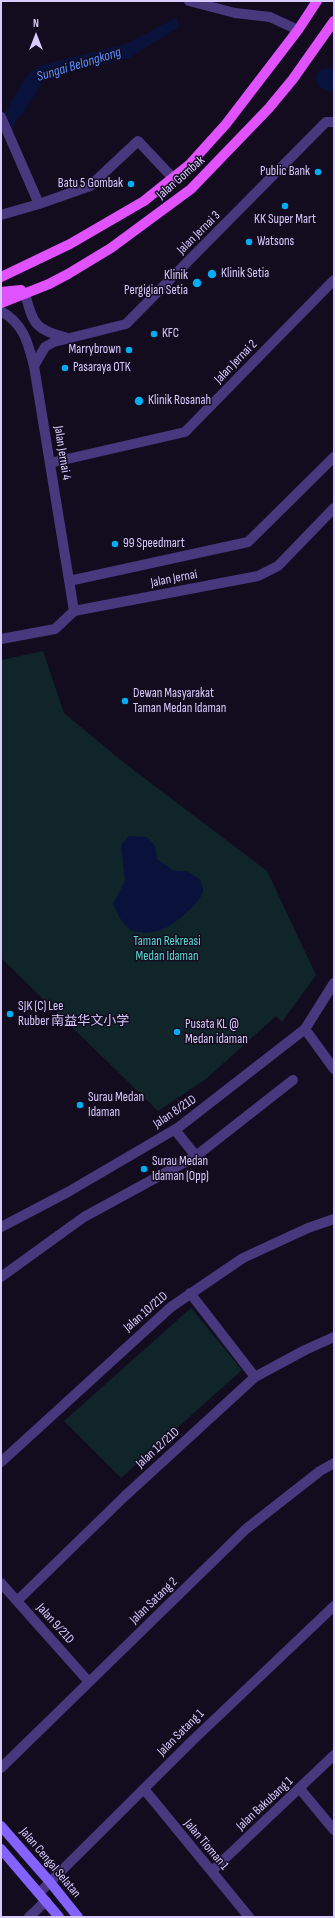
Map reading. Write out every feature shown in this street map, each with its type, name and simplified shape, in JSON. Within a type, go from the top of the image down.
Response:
[{"type":"main road","name":"Jalan Gombak","points":[[1,277],[70,244],[144,201],[189,165],[226,124],[298,30],[317,1]]},
{"type":"main road","name":"Jalan Gombak","points":[[1,303],[25,294],[68,274],[111,248],[191,189],[269,108],[297,73],[334,20]]},
{"type":"main road","points":[[1,292],[21,290],[25,294]]},
{"type":"street","points":[[189,1],[235,13],[270,17],[298,30]]},
{"type":"street","points":[[1,116],[39,204]]},
{"type":"street","name":"Jalan Jernai 3","points":[[34,366],[45,347],[68,338],[126,324],[214,237],[326,122],[334,122]]},
{"type":"street","points":[[1,215],[39,204],[90,186],[138,141],[173,178]]},
{"type":"street","name":"Jalan Jernai 2","points":[[50,463],[185,432],[334,280]]},
{"type":"street","points":[[25,294],[34,322],[48,332],[68,338]]},
{"type":"street","name":"Jalan Jernai 4","points":[[1,311],[14,319],[22,328],[26,336],[34,366],[74,611]]},
{"type":"street","points":[[70,581],[248,542],[334,457]]},
{"type":"street","name":"Jalan Jernai","points":[[74,611],[258,576],[278,566],[334,508]]},
{"type":"street","points":[[1,639],[55,629],[74,611]]},
{"type":"street","name":"Jalan 8/21D","points":[[1,1227],[68,1192],[177,1128],[305,1028],[334,983]]},
{"type":"street","points":[[305,1028],[334,1069]]},
{"type":"street","points":[[1,1276],[84,1217],[198,1154],[293,1080]]},
{"type":"street","points":[[177,1128],[198,1154]]},
{"type":"street","name":"Jalan 10/21D","points":[[1,1462],[171,1307],[190,1293],[243,1258],[308,1228],[334,1219]]},
{"type":"street","points":[[190,1293],[255,1377]]},
{"type":"street","name":"Jalan 12/21D","points":[[17,1601],[125,1496],[255,1377],[334,1336]]},
{"type":"street","name":"Jalan Satang 2","points":[[1,1768],[246,1529],[320,1471],[334,1463]]},
{"type":"street","name":"Jalan 9/21D","points":[[1,1583],[89,1682]]},
{"type":"street","name":"Jalan Satang 1","points":[[39,1892],[240,1694],[334,1606]]},
{"type":"street","name":"Jalan Bakubang 1","points":[[212,1871],[300,1789],[334,1755]]},
{"type":"street","name":"Jalan Tioman 1","points":[[144,1789],[249,1917]]},
{"type":"street","points":[[300,1789],[334,1830]]},
{"type":"street","name":"Jalan Cengal Selatan","points":[[1,1826],[50,1882],[78,1917]]},
{"type":"street","name":"Jalan Cengal Selatan","points":[[1,1850],[39,1892],[59,1917]]},
{"type":"street","points":[[29,1917],[46,1901]]},
{"type":"green space","name":"Taman Rekreasi Medan Idaman","points":[[43,651],[64,713],[123,762],[267,871],[316,975],[282,1022],[276,1016],[206,1079],[158,1111],[1,958],[1,660]]},
{"type":"green space","points":[[191,1308],[242,1370],[121,1478],[64,1421]]},
{"type":"water","points":[[177,17],[179,27],[129,58],[51,76],[43,81],[23,114],[17,118],[13,130],[5,113],[22,82],[31,71],[45,64],[126,44]]},
{"type":"water","points":[[129,836],[147,837],[155,846],[157,859],[174,871],[186,871],[200,879],[203,891],[197,902],[179,919],[161,930],[144,932],[131,930],[123,923],[113,904],[125,881],[121,845]]},
{"type":"waterway","name":"Sungai Belongkong","points":[[327,79],[334,81]]},
{"type":"place","name":"Public Bank","points":[[318,172]]},
{"type":"place","name":"Batu 5 Gombak","points":[[131,184]]},
{"type":"place","name":"KK Super Mart","points":[[285,206]]},
{"type":"place","name":"Watsons","points":[[249,242]]},
{"type":"place","name":"Klinik Setia","points":[[212,274]]},
{"type":"place","name":"Klinik Pergigian Setia","points":[[197,283]]},
{"type":"place","name":"KFC","points":[[154,334]]},
{"type":"place","name":"Marrybrown","points":[[129,350]]},
{"type":"place","name":"Pasaraya OTK","points":[[65,368]]},
{"type":"place","name":"Klinik Rosanah","points":[[139,401]]},
{"type":"place","name":"99 Speedmart","points":[[115,544]]},
{"type":"place","name":"Dewan Masyarakat Taman Medan Idaman","points":[[125,701]]},
{"type":"place","name":"SJK (C) Lee Rubber 南益华文小学","points":[[10,1014]]},
{"type":"place","name":"Pusata KL @ Medan idaman","points":[[177,1032]]},
{"type":"place","name":"Surau Medan Idaman","points":[[80,1105]]},
{"type":"place","name":"Surau Medan Idaman (Opp)","points":[[144,1169]]}]
